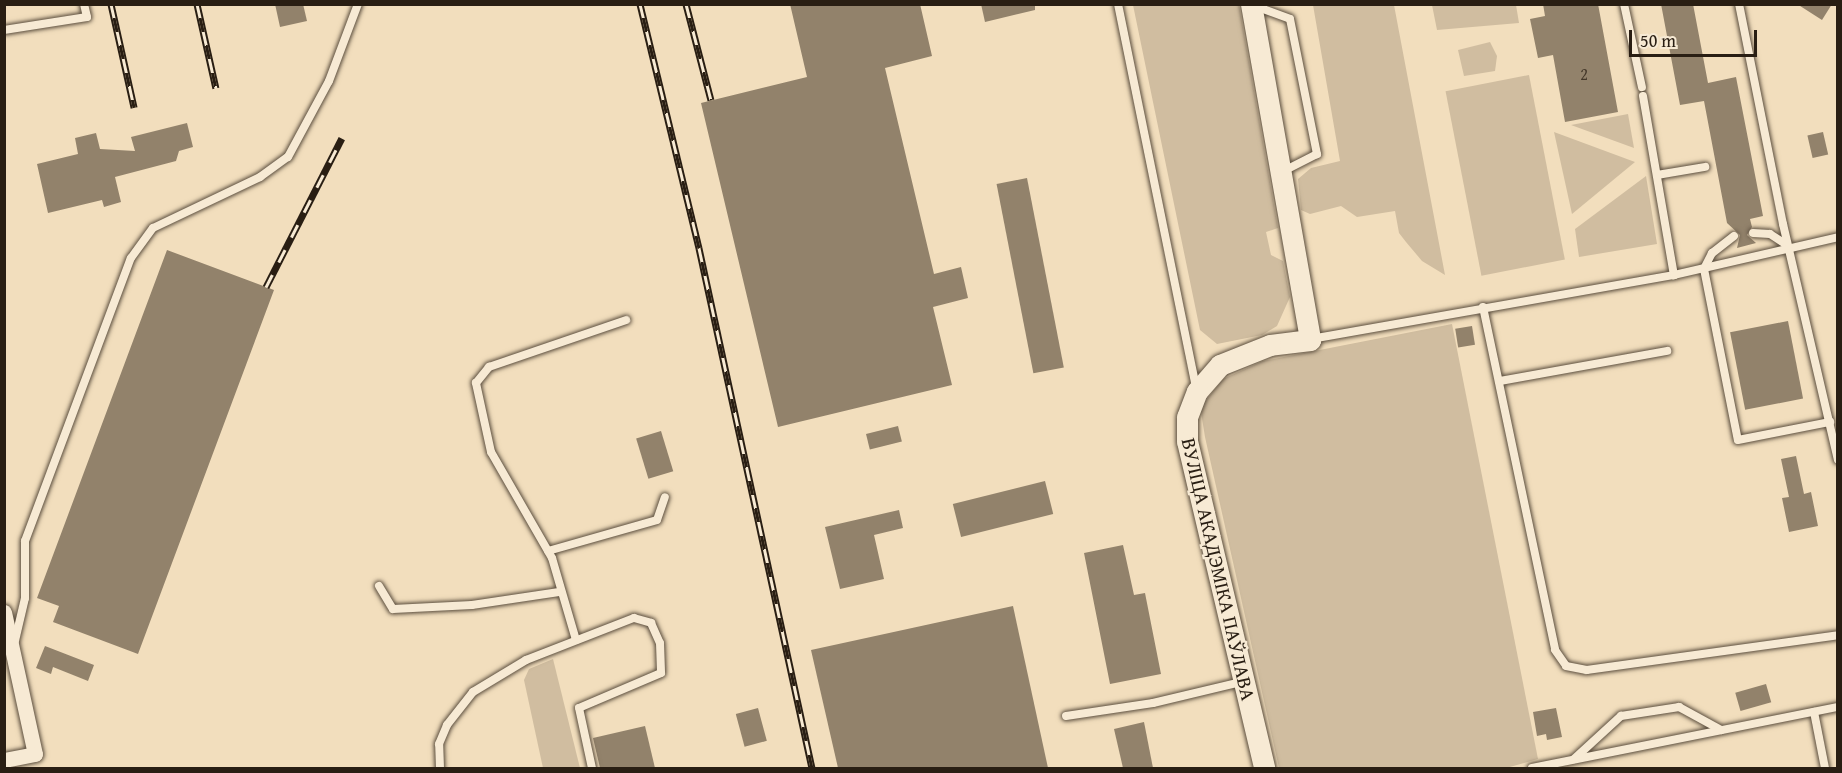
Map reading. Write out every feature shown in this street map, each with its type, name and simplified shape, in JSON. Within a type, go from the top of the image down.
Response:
[{"type":"main road","points":[[1251,4],[1310,340]]},
{"type":"main road","name":"ВУЛІЦА АКАДЭМІКА ПАЎЛАВА","points":[[1264,768],[1246,681],[1186,441],[1187,417],[1197,391],[1220,365],[1270,345],[1310,340]]},
{"type":"street","points":[[4,612],[35,754],[4,760]]},
{"type":"lane","points":[[4,30],[87,17],[84,4]]},
{"type":"lane","points":[[12,649],[22,622],[25,541],[131,258],[153,228],[260,177],[288,157],[329,81],[358,4]]},
{"type":"lane","points":[[1118,4],[1197,391]]},
{"type":"lane","points":[[1251,4],[1290,19],[1317,154],[1279,173]]},
{"type":"lane","points":[[1624,4],[1643,92],[1674,275]]},
{"type":"lane","points":[[1739,4],[1789,249],[1838,460]]},
{"type":"lane","points":[[1657,175],[1705,167]]},
{"type":"lane","points":[[1753,233],[1780,239],[1789,249]]},
{"type":"lane","points":[[1734,236],[1712,253],[1704,269],[1738,440],[1830,422]]},
{"type":"lane","points":[[1310,340],[1483,307],[1674,275],[1838,237]]},
{"type":"lane","points":[[1483,307],[1555,650],[1566,666],[1587,670],[1838,635]]},
{"type":"lane","points":[[576,640],[559,592],[548,551],[491,452],[476,383],[489,367],[626,320]]},
{"type":"lane","points":[[1500,381],[1667,351]]},
{"type":"lane","points":[[548,551],[657,520],[665,497]]},
{"type":"lane","points":[[379,586],[393,609],[472,605],[559,592]]},
{"type":"lane","points":[[440,768],[439,744],[447,725],[473,692],[526,660],[576,640],[634,618],[651,623],[660,643],[661,674],[579,708],[592,768]]},
{"type":"lane","points":[[1066,716],[1152,703],[1246,681]]},
{"type":"lane","points":[[1573,760],[1621,716],[1679,707],[1721,730]]},
{"type":"lane","points":[[1532,768],[1838,707]]},
{"type":"lane","points":[[1814,712],[1825,768]]},
{"type":"shaded area","points":[[1133,5],[1239,5],[1278,228],[1266,232],[1271,255],[1283,261],[1290,297],[1277,326],[1262,335],[1217,344],[1200,330]]},
{"type":"shaded area","points":[[1313,5],[1394,5],[1445,275],[1422,261],[1406,242],[1399,233],[1395,211],[1357,217],[1341,206],[1310,214],[1301,210],[1298,179],[1311,168],[1340,161]]},
{"type":"shaded area","points":[[1432,5],[1516,5],[1519,23],[1437,30]]},
{"type":"shaded area","points":[[1490,42],[1497,56],[1495,71],[1464,76],[1458,50]]},
{"type":"shaded area","points":[[1529,75],[1565,260],[1481,276],[1446,91]]},
{"type":"shaded area","points":[[1628,114],[1634,148],[1571,125]]},
{"type":"shaded area","points":[[1554,132],[1635,162],[1572,214]]},
{"type":"shaded area","points":[[1646,176],[1657,244],[1579,257],[1575,229]]},
{"type":"shaded area","points":[[1452,324],[1538,759],[1506,768],[1279,768],[1205,437],[1201,412],[1204,403],[1223,379],[1263,361]]},
{"type":"shaded area","points":[[553,659],[580,768],[543,768],[524,680],[529,669]]},
{"type":"building","points":[[275,4],[303,4],[307,21],[280,27]]},
{"type":"building","points":[[790,4],[920,4],[932,56],[885,68],[934,274],[961,267],[968,298],[933,307],[952,385],[778,427],[701,103],[807,77]]},
{"type":"building","points":[[981,4],[1035,4],[1035,10],[985,22]]},
{"type":"building","points":[[1543,4],[1598,4],[1618,112],[1565,122],[1553,55],[1538,58],[1530,19],[1545,16]]},
{"type":"building","points":[[1661,4],[1693,4],[1708,83],[1736,77],[1763,216],[1750,219],[1752,227],[1747,235],[1756,243],[1737,248],[1740,235],[1727,223],[1704,101],[1680,105]]},
{"type":"building","points":[[1797,4],[1832,4],[1822,20]]},
{"type":"building","points":[[187,123],[193,147],[179,151],[176,161],[115,177],[121,202],[104,207],[102,200],[48,213],[37,164],[78,154],[75,138],[96,133],[100,149],[135,151],[131,137]]},
{"type":"building","points":[[1823,132],[1828,154],[1813,158],[1807,136]]},
{"type":"building","points":[[1027,178],[1064,367],[1033,373],[997,184]]},
{"type":"building","points":[[167,250],[274,290],[138,654],[53,622],[59,606],[37,598]]},
{"type":"building","points":[[1788,321],[1803,399],[1745,410],[1730,332]]},
{"type":"building","points":[[1472,326],[1475,345],[1458,347],[1455,329]]},
{"type":"building","points":[[898,426],[902,442],[870,450],[866,434]]},
{"type":"building","points":[[661,431],[673,471],[648,479],[636,439]]},
{"type":"building","points":[[1796,456],[1804,494],[1811,492],[1818,526],[1789,532],[1782,498],[1789,497],[1781,459]]},
{"type":"building","points":[[1045,481],[1053,514],[961,537],[953,504]]},
{"type":"building","points":[[899,510],[903,528],[874,535],[884,579],[840,589],[825,527]]},
{"type":"building","points":[[1123,545],[1134,595],[1145,593],[1161,674],[1110,684],[1084,553]]},
{"type":"building","points":[[1013,606],[1048,768],[838,768],[811,650]]},
{"type":"building","points":[[45,646],[94,665],[88,681],[53,667],[51,674],[36,668]]},
{"type":"building","points":[[1766,684],[1771,702],[1740,711],[1735,693]]},
{"type":"building","points":[[758,708],[767,741],[745,747],[736,714]]},
{"type":"building","points":[[1556,708],[1562,737],[1547,740],[1546,734],[1537,736],[1533,712]]},
{"type":"building","points":[[1144,722],[1153,768],[1123,768],[1114,729]]},
{"type":"building","points":[[645,726],[655,768],[600,768],[593,738]]},
{"type":"railway","points":[[111,4],[134,107]]},
{"type":"railway","points":[[197,4],[216,88]]},
{"type":"railway","points":[[640,4],[699,248],[812,768]]},
{"type":"railway","points":[[686,4],[711,100]]},
{"type":"railway","points":[[266,287],[342,138]]}]
